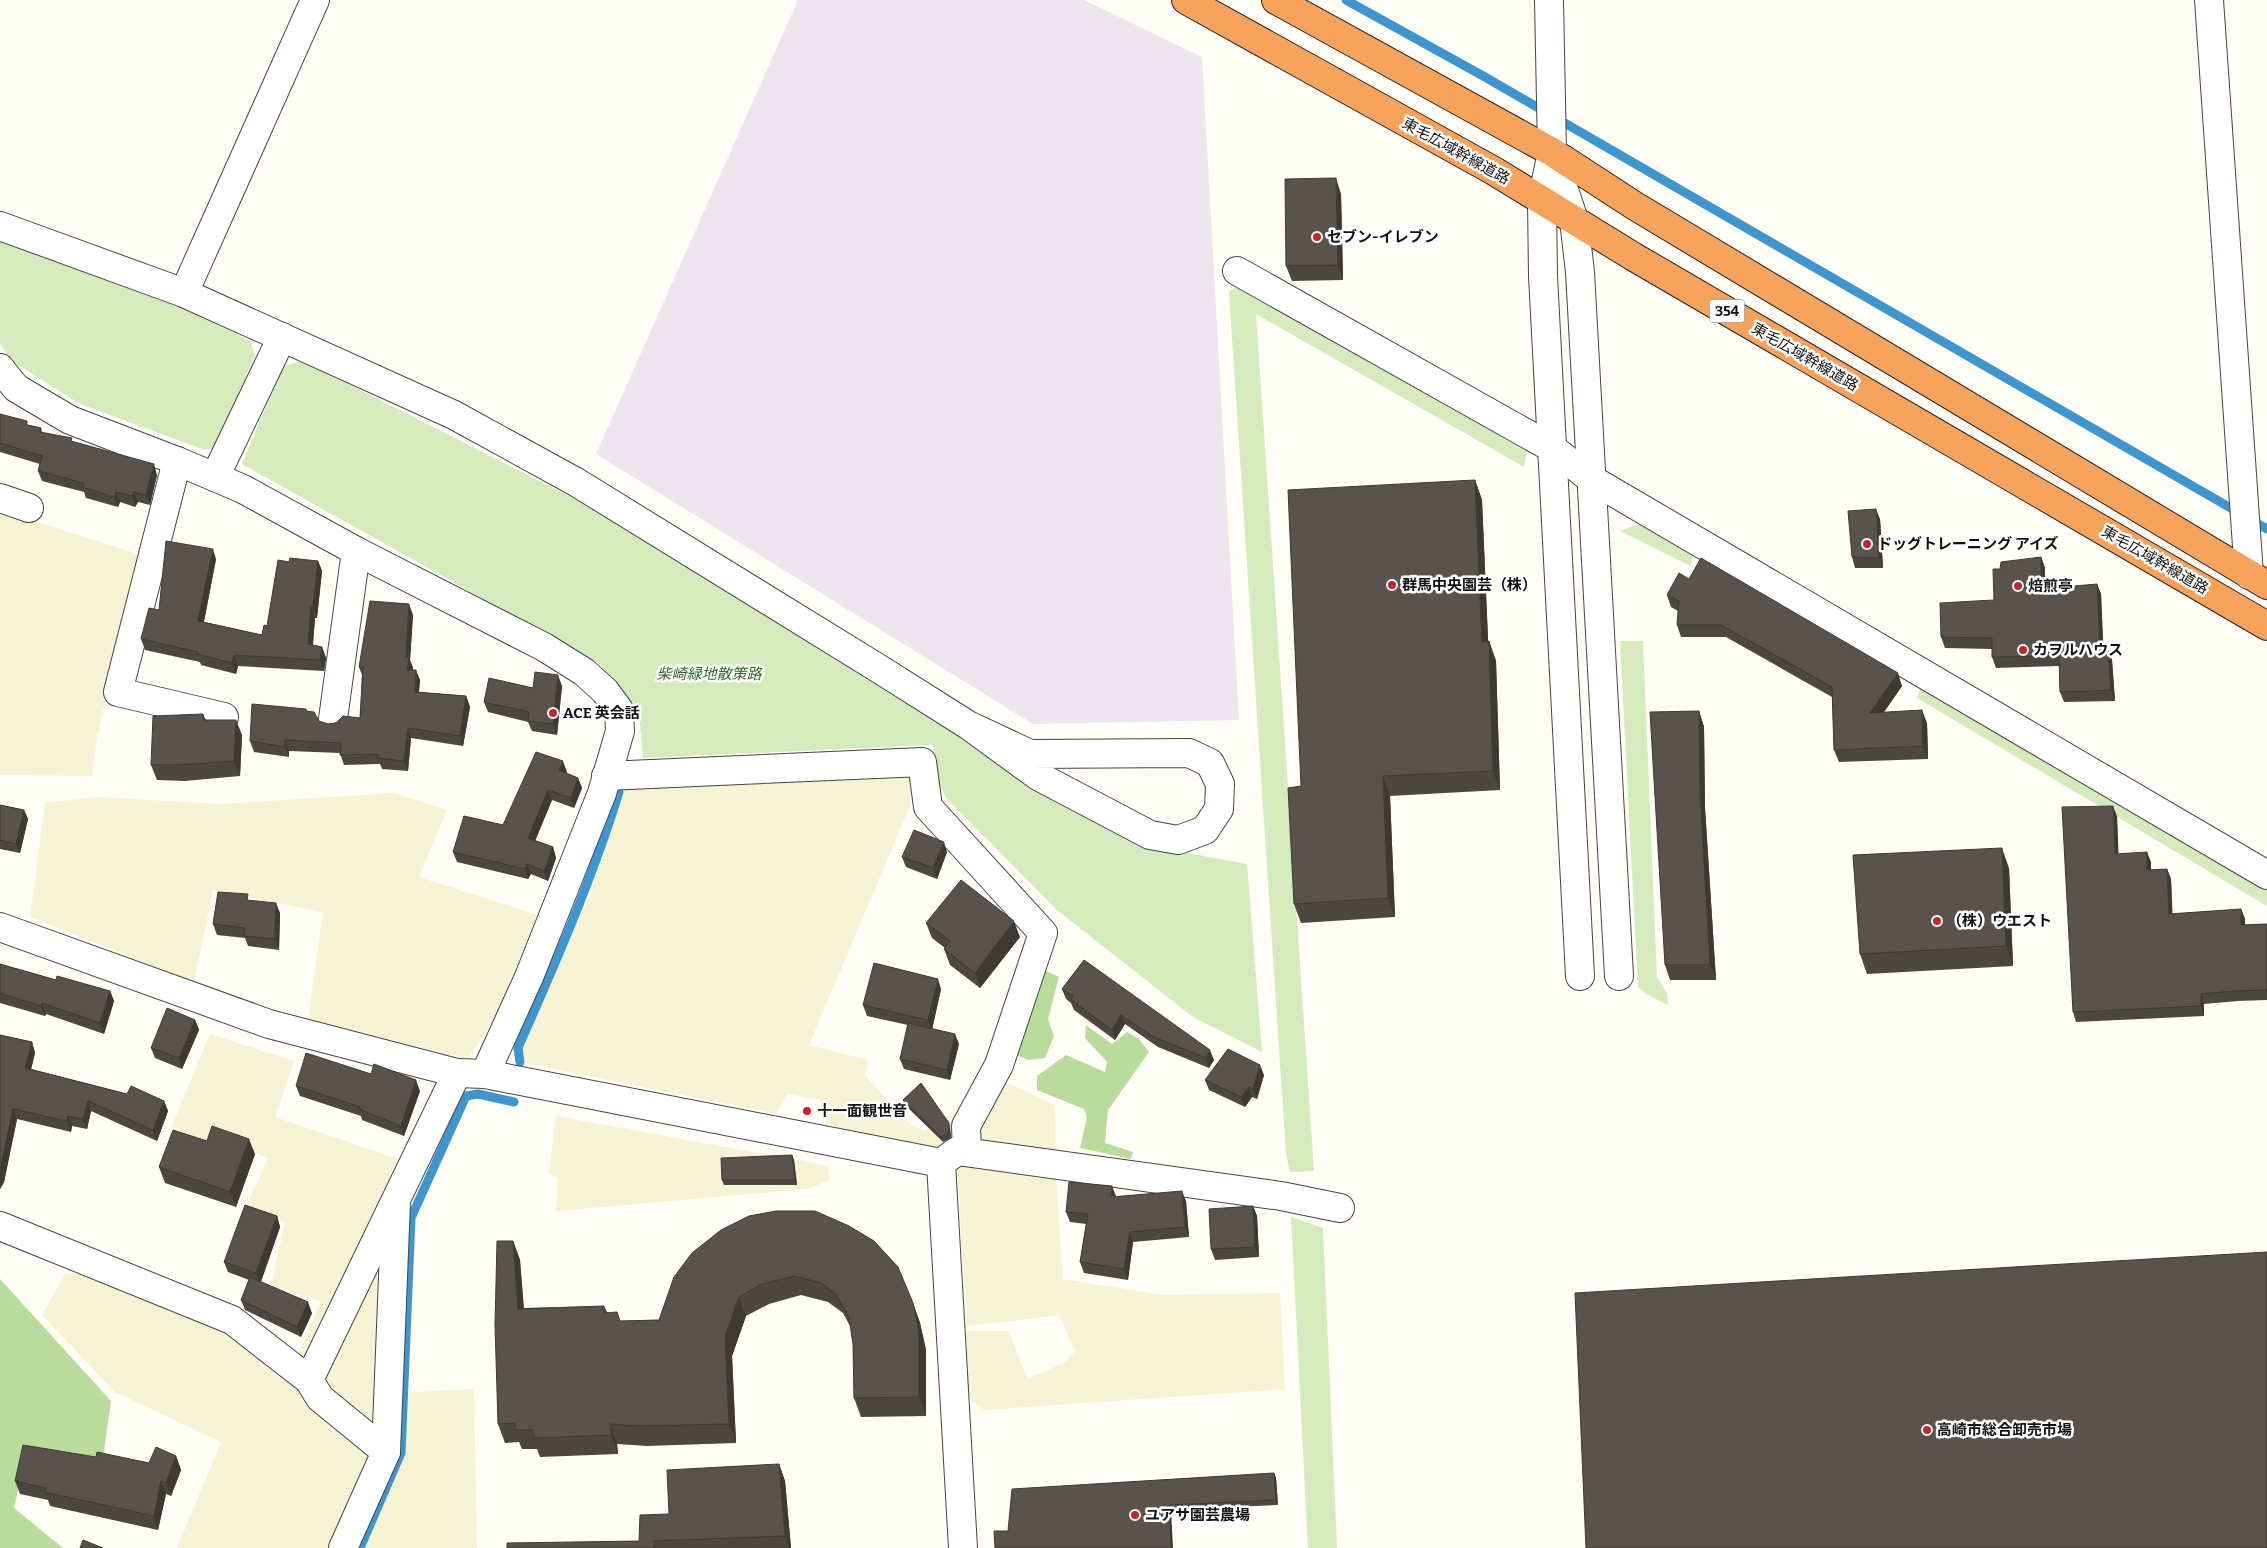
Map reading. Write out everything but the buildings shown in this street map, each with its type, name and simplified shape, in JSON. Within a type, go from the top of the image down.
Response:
[{"type":"highway","name":"東毛広域幹線道路","points":[[1186,0],[1542,200],[2267,626]]},
{"type":"highway","points":[[1276,0],[1552,152],[1635,206],[2258,580]]},
{"type":"street","points":[[184,293],[315,0]]},
{"type":"street","points":[[1549,0],[1552,152],[1542,200],[1552,448],[1580,976]]},
{"type":"street","points":[[2209,0],[2258,580]]},
{"type":"street","points":[[1552,152],[1574,220],[1580,280],[1619,976]]},
{"type":"street","points":[[0,226],[184,293],[454,415],[576,482],[968,725],[1038,776],[1150,835],[1178,840],[1205,830],[1219,810],[1220,784],[1210,763],[1189,753],[1030,754],[968,725]]},
{"type":"street","points":[[1237,271],[1552,448],[1591,479],[2267,875]]},
{"type":"street","points":[[215,478],[282,337]]},
{"type":"street","points":[[0,368],[16,388],[70,420],[177,461],[243,490],[356,552],[544,647],[584,672],[604,691],[619,710],[620,731],[606,776],[529,977],[485,1074]]},
{"type":"street","points":[[177,461],[118,692],[224,716]]},
{"type":"street","points":[[0,498],[29,508]]},
{"type":"street","points":[[333,719],[356,552]]},
{"type":"street","points":[[606,776],[922,762],[928,807],[1043,933],[999,1065],[966,1126],[967,1152]]},
{"type":"street","points":[[0,926],[269,1024],[457,1073],[485,1074],[941,1163],[957,1151],[967,1152],[1282,1196],[1340,1208]]},
{"type":"street","points":[[309,1380],[457,1073]]},
{"type":"street","points":[[941,1163],[963,1548]]},
{"type":"street","points":[[343,1548],[386,1452],[396,1202]]},
{"type":"street","points":[[0,1226],[232,1320],[309,1380],[320,1398],[386,1452]]},
{"type":"shaded area","points":[[798,0],[1084,0],[1202,57],[1239,720],[1033,724],[596,454]]},
{"type":"shaded area","points":[[0,510],[138,554],[97,738],[92,776],[0,775]]},
{"type":"shaded area","points":[[911,771],[910,806],[809,1045],[868,1060],[865,1076],[910,1124],[924,1131],[1002,1080],[1055,1105],[1056,1179],[1063,1279],[1163,1295],[1280,1293],[1285,1389],[984,1410],[968,1397],[966,1331],[1009,1331],[1027,1379],[1066,1362],[1075,1351],[1059,1315],[967,1326],[958,1177],[922,1146],[825,1124],[827,1101],[787,1094],[776,1114],[525,1063],[522,1049],[594,885],[624,784]]},
{"type":"shaded area","points":[[393,793],[447,810],[419,877],[537,915],[496,1016],[468,1059],[308,1019],[323,912],[213,890],[194,982],[30,917],[45,803],[98,797],[221,804]]},
{"type":"shaded area","points":[[210,1034],[294,1061],[275,1117],[398,1159],[369,1222],[386,1244],[378,1394],[474,1389],[477,1548],[177,1548],[221,1442],[115,1392],[42,1315],[65,1274],[85,1274],[297,1357],[321,1302],[271,1285],[285,1222],[247,1205],[268,1158],[213,1135],[209,1143],[171,1128]]},
{"type":"shaded area","points":[[556,1116],[828,1166],[829,1180],[808,1189],[556,1211],[558,1178],[549,1173]]},
{"type":"green space","points":[[0,240],[166,299],[250,341],[255,355],[215,448],[205,450],[80,404],[10,360],[0,343]]},
{"type":"green space","points":[[1237,287],[1249,287],[1527,451],[1524,467],[1256,314],[1314,1171],[1290,1172],[1286,1154],[1229,292]]},
{"type":"green space","name":"柴崎緑地散策路","points":[[303,361],[585,504],[1149,846],[1247,864],[1262,1052],[1193,1017],[1057,910],[946,798],[938,781],[933,745],[643,758],[639,713],[600,664],[242,464],[283,366]]},
{"type":"green space","points":[[1642,523],[1696,551],[1690,566],[1620,531]]},
{"type":"green space","points":[[1620,641],[1643,641],[1657,977],[1667,993],[1668,1005],[1648,995],[1638,987]]},
{"type":"green space","points":[[1921,686],[2267,888],[2267,906],[1917,698]]},
{"type":"green space","points":[[1042,969],[1059,977],[1048,1019],[1054,1036],[1045,1058],[1029,1060],[1010,1053]]},
{"type":"green space","points":[[1086,1025],[1112,1044],[1127,1032],[1139,1039],[1149,1052],[1108,1110],[1105,1143],[1133,1152],[1131,1159],[1080,1148],[1087,1117],[1084,1109],[1037,1090],[1037,1076],[1066,1055],[1105,1072],[1107,1062],[1085,1038]]},
{"type":"green space","points":[[1291,1217],[1323,1228],[1337,1548],[1308,1548]]},
{"type":"green space","points":[[0,1279],[111,1401],[102,1465],[27,1450],[14,1508],[63,1548],[0,1548]]},
{"type":"waterway","points":[[1346,0],[1485,77],[2267,529]]},
{"type":"waterway","points":[[520,1062],[518,1048],[585,890],[619,792]]},
{"type":"waterway","points":[[360,1548],[401,1453],[411,1218],[466,1096],[478,1094],[514,1102]]},
{"type":"place","name":"セブン-イレブン","points":[[1317,237]]},
{"type":"place","name":"ドッグトレーニング アイズ","points":[[1867,544]]},
{"type":"place","name":"群馬中央園芸（株）","points":[[1392,585]]},
{"type":"place","name":"焙煎亭","points":[[2018,586]]},
{"type":"place","name":"カヲルハウス","points":[[2023,650]]},
{"type":"place","name":"ACE 英会話","points":[[553,713]]},
{"type":"place","name":"（株）ウエスト","points":[[1937,921]]},
{"type":"place","name":"十一面観世音","points":[[807,1111]]},
{"type":"place","name":"高崎市総合卸売市場","points":[[1927,1430]]},
{"type":"place","name":"ユアサ園芸農場","points":[[1135,1515]]}]
